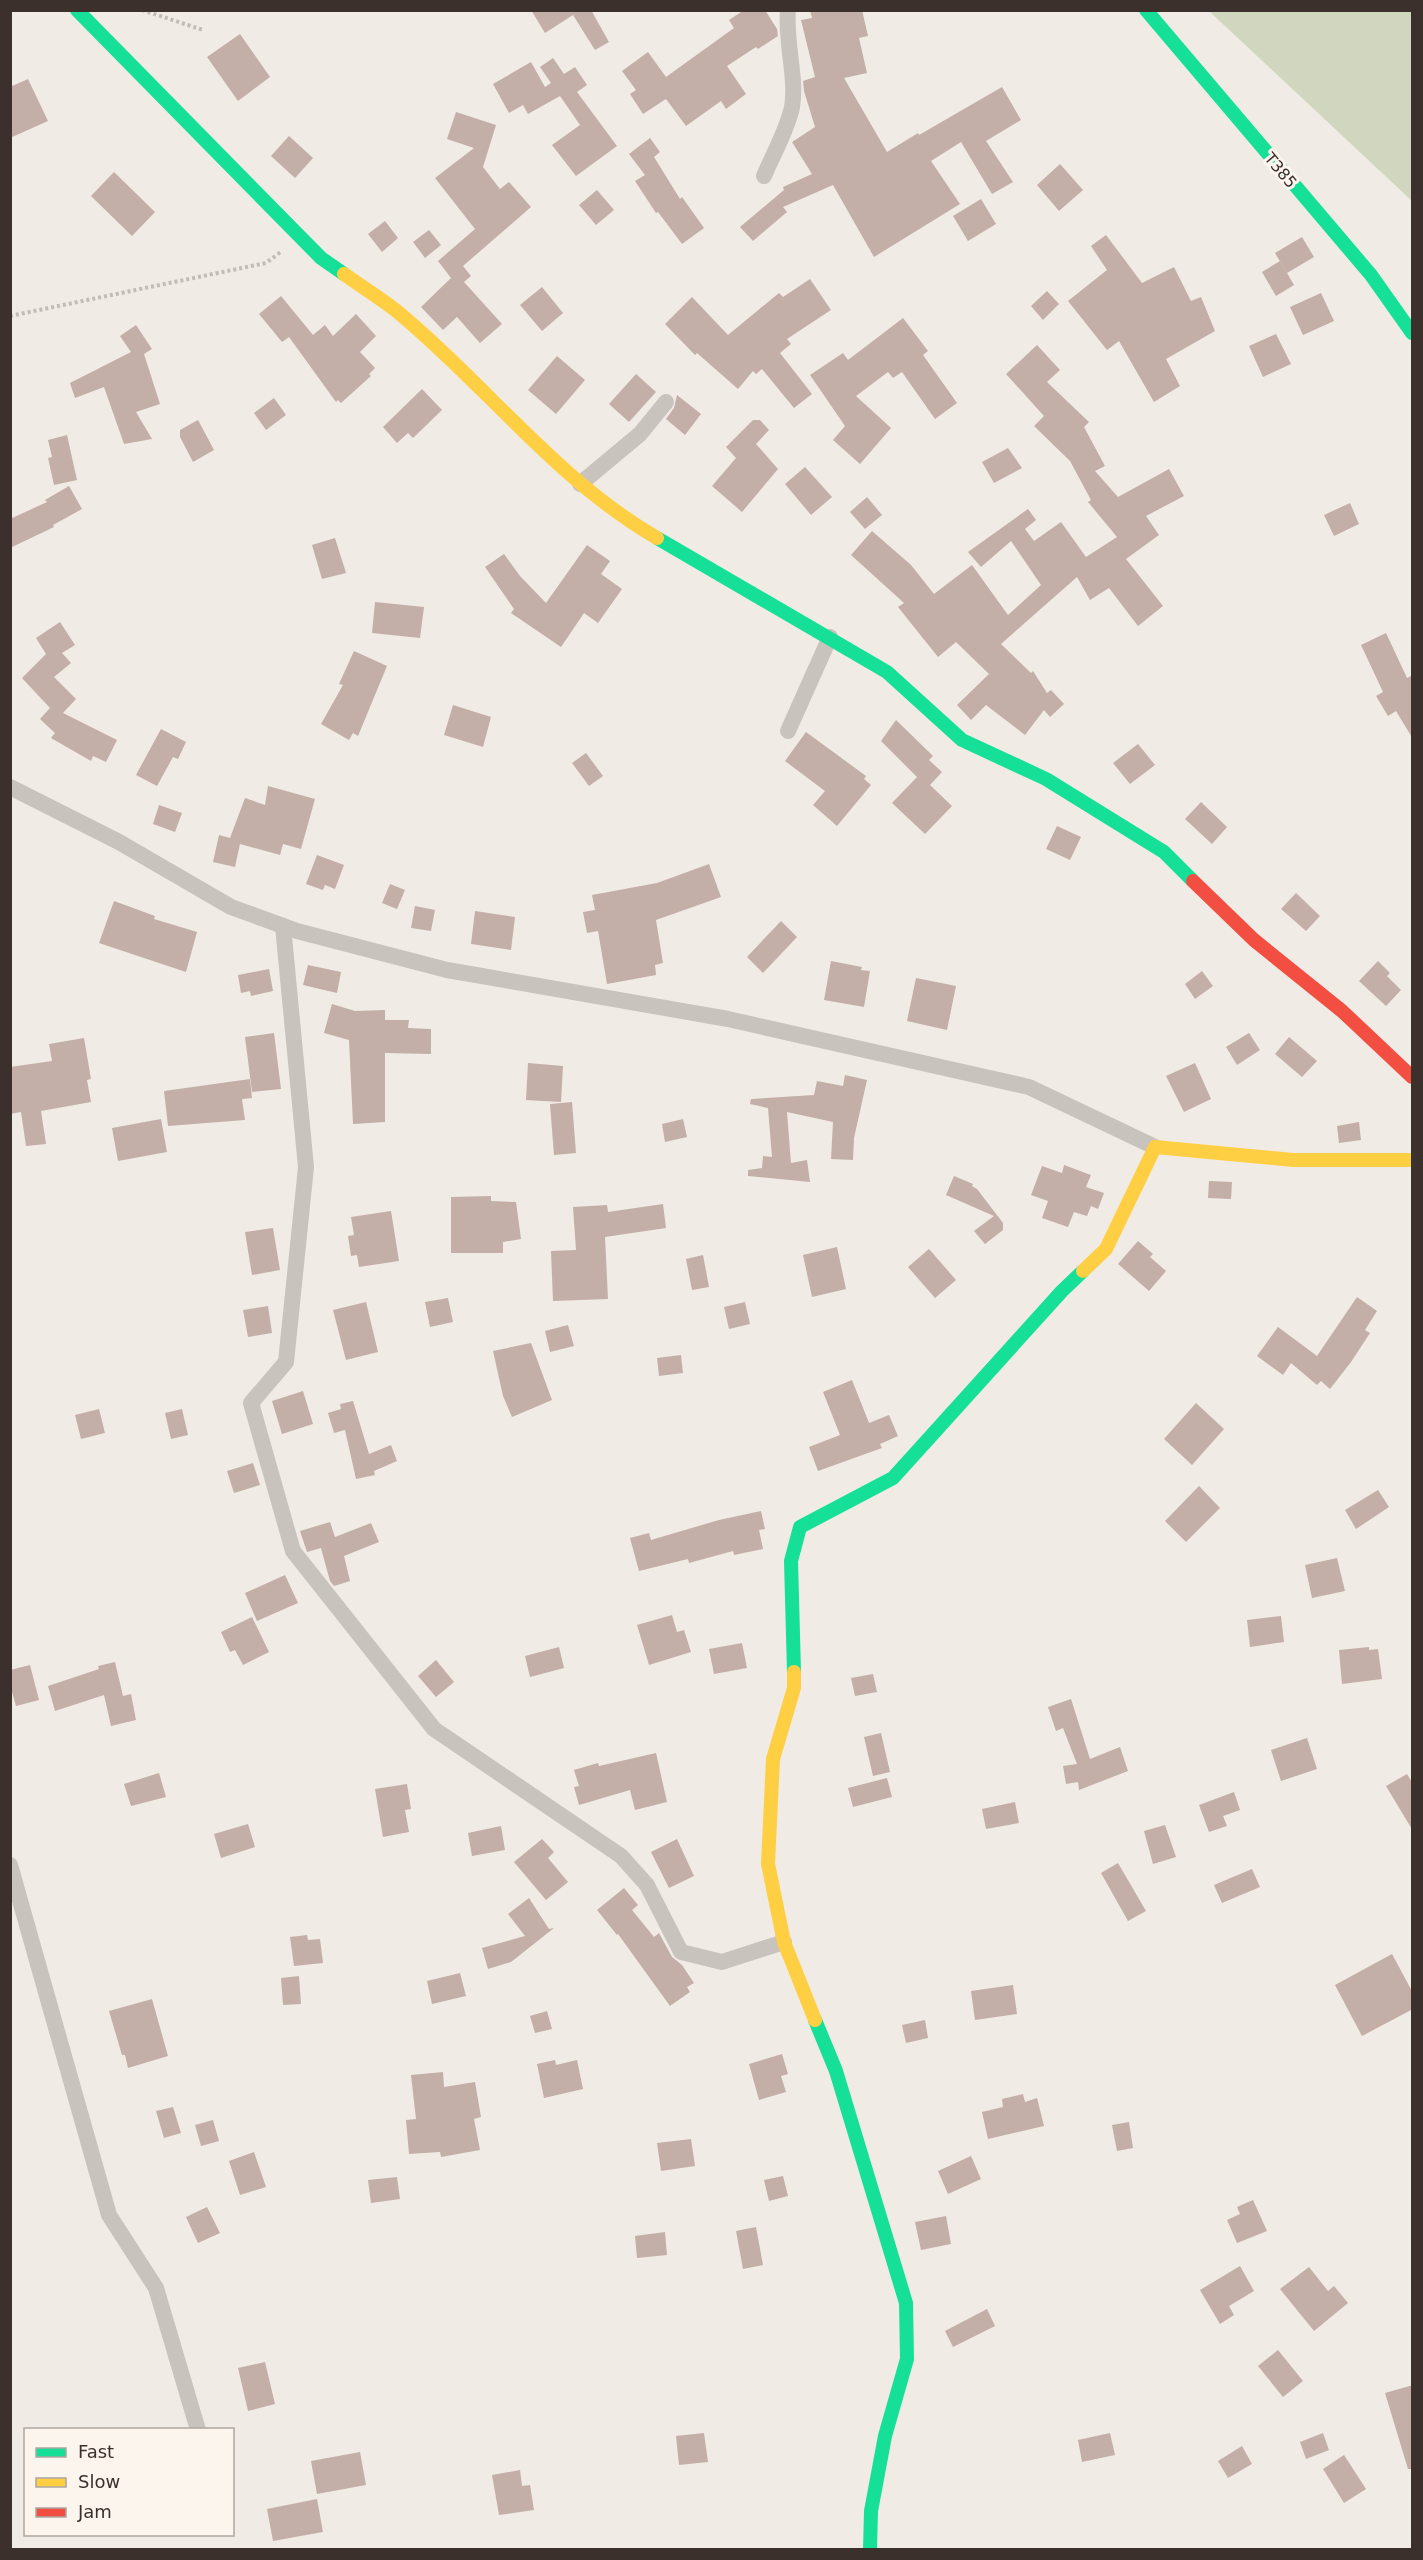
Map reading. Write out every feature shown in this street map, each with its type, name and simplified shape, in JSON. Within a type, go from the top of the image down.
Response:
[{"type":"street","points":[[77,10],[321,258],[399,313],[580,484],[632,522],[888,672],[962,740],[1046,778],[1164,852],[1254,940],[1342,1011],[1413,1077]]},
{"type":"street","points":[[764,176],[792,108],[793,81],[788,52],[788,10]]},
{"type":"street","name":"T385","points":[[1146,10],[1371,275],[1413,333]]},
{"type":"street","points":[[580,484],[640,434],[666,402]]},
{"type":"street","points":[[788,731],[830,637]]},
{"type":"street","points":[[10,787],[119,842],[231,907],[283,926],[447,970],[728,1019],[1029,1087],[1155,1147],[1293,1160],[1413,1160]]},
{"type":"street","points":[[283,926],[306,1167],[286,1362],[251,1402],[293,1551],[434,1730],[621,1856],[647,1885],[681,1952],[722,1962],[784,1942]]},
{"type":"street","points":[[870,2550],[871,2511],[883,2446],[907,2359],[906,2303],[836,2071],[784,1942],[768,1864],[773,1759],[794,1688],[791,1561],[800,1527],[893,1478],[1062,1291],[1106,1249],[1155,1147]]},
{"type":"street","points":[[10,1864],[109,2215],[156,2288],[197,2428]]},
{"type":"path","points":[[141,10],[203,30]]},
{"type":"path","points":[[10,316],[266,264],[300,237]]},
{"type":"green space","points":[[1209,11],[1412,11],[1412,201]]},
{"type":"building","points":[[531,10],[591,10],[609,42],[595,50],[573,15],[545,33]]},
{"type":"building","points":[[744,10],[765,10],[777,29],[778,36],[727,66],[746,94],[726,109],[721,101],[686,126],[666,99],[643,114],[630,94],[636,90],[622,71],[648,52],[666,77],[734,28],[729,20]]},
{"type":"building","points":[[810,10],[862,10],[868,36],[859,38],[867,73],[844,78],[887,152],[1002,87],[1021,120],[986,141],[1013,182],[992,194],[961,142],[931,161],[960,204],[874,257],[833,185],[783,207],[787,212],[753,241],[740,227],[784,190],[783,187],[812,174],[792,142],[815,127],[803,81],[815,77],[801,20],[812,18]]},
{"type":"building","points":[[240,34],[270,77],[238,101],[207,57]]},
{"type":"building","points":[[553,58],[564,74],[575,67],[587,85],[577,92],[617,146],[576,176],[552,145],[580,125],[560,96],[528,114],[523,105],[509,113],[493,84],[531,62],[545,87],[551,83],[540,67]]},
{"type":"building","points":[[28,79],[48,121],[10,138],[10,87]]},
{"type":"building","points":[[456,112],[496,125],[483,167],[500,189],[509,182],[531,207],[463,266],[471,276],[464,282],[502,324],[480,343],[457,317],[443,330],[421,307],[451,278],[438,261],[475,229],[435,178],[474,148],[447,139]]},
{"type":"building","points":[[289,136],[313,158],[295,178],[271,156]]},
{"type":"building","points":[[650,138],[660,152],[654,157],[680,199],[682,197],[704,228],[682,244],[658,212],[656,213],[635,181],[645,175],[629,154]]},
{"type":"building","points":[[1060,164],[1083,190],[1059,211],[1037,185]]},
{"type":"building","points":[[114,172],[155,212],[132,236],[91,196]]},
{"type":"building","points":[[597,190],[614,210],[596,225],[579,205]]},
{"type":"building","points":[[981,199],[996,224],[968,241],[953,216]]},
{"type":"building","points":[[385,221],[398,238],[382,252],[368,234]]},
{"type":"building","points":[[429,230],[441,245],[425,258],[413,242]]},
{"type":"building","points":[[1106,235],[1142,283],[1174,267],[1191,301],[1201,297],[1215,331],[1166,359],[1180,386],[1154,402],[1119,341],[1107,350],[1068,301],[1107,270],[1091,246]]},
{"type":"building","points":[[1302,237],[1314,257],[1287,273],[1275,253]]},
{"type":"building","points":[[1280,261],[1294,285],[1276,296],[1262,272]]},
{"type":"building","points":[[810,279],[831,310],[787,339],[791,344],[780,353],[812,394],[794,408],[762,369],[756,374],[753,371],[738,389],[697,353],[695,355],[665,324],[692,297],[728,335],[779,293],[783,297]]},
{"type":"building","points":[[542,287],[563,313],[542,331],[520,305]]},
{"type":"building","points":[[1047,291],[1059,304],[1043,320],[1031,306]]},
{"type":"building","points":[[1321,293],[1334,321],[1303,335],[1290,307]]},
{"type":"building","points":[[281,296],[313,335],[325,325],[333,336],[356,314],[376,336],[360,352],[375,368],[369,374],[371,376],[341,403],[338,400],[336,402],[289,337],[282,342],[259,314]]},
{"type":"building","points":[[903,318],[928,351],[923,355],[957,403],[935,419],[902,372],[893,378],[888,372],[856,396],[891,428],[860,464],[833,440],[845,426],[810,375],[843,353],[848,360]]},
{"type":"building","points":[[136,325],[152,349],[144,354],[160,404],[136,412],[152,439],[124,444],[104,387],[75,398],[70,383],[131,352],[120,336]]},
{"type":"building","points":[[1276,334],[1291,364],[1263,377],[1249,346]]},
{"type":"building","points":[[1037,345],[1060,370],[1047,382],[1089,422],[1084,427],[1105,466],[1095,471],[1118,497],[1169,469],[1184,496],[1146,516],[1159,535],[1126,559],[1163,606],[1138,626],[1109,588],[1090,600],[1077,577],[1001,644],[1031,673],[1033,671],[1047,693],[1051,690],[1064,704],[1050,717],[1044,710],[1025,735],[986,705],[971,720],[957,705],[989,674],[956,642],[938,657],[898,607],[904,603],[851,555],[872,531],[911,565],[934,594],[972,565],[1008,615],[1041,585],[1011,541],[981,567],[968,552],[1028,509],[1036,520],[1025,529],[1034,541],[1061,522],[1086,557],[1117,537],[1088,502],[1091,500],[1070,461],[1034,426],[1044,416],[1006,374]]},
{"type":"building","points":[[557,356],[585,380],[556,414],[528,390]]},
{"type":"building","points":[[636,374],[656,392],[629,422],[609,404]]},
{"type":"building","points":[[422,389],[442,410],[413,438],[408,433],[397,443],[383,427]]},
{"type":"building","points":[[677,395],[701,414],[685,435],[666,419],[674,408]]},
{"type":"building","points":[[274,398],[286,415],[266,430],[254,413]]},
{"type":"building","points":[[198,420],[214,450],[193,462],[180,437],[180,430]]},
{"type":"building","points":[[753,420],[760,420],[769,430],[756,444],[778,469],[742,512],[712,486],[736,458],[726,447]]},
{"type":"building","points":[[67,435],[77,480],[54,485],[48,458],[52,457],[48,440]]},
{"type":"building","points":[[1008,448],[1022,468],[994,483],[982,462]]},
{"type":"building","points":[[805,467],[832,497],[811,515],[785,484]]},
{"type":"building","points":[[69,486],[82,509],[53,525],[54,527],[10,548],[10,519],[47,502],[45,500]]},
{"type":"building","points":[[867,497],[882,515],[865,529],[850,512]]},
{"type":"building","points":[[1350,503],[1359,524],[1334,536],[1324,515]]},
{"type":"building","points":[[335,538],[346,573],[322,579],[312,545]]},
{"type":"building","points":[[587,545],[610,561],[601,574],[622,589],[598,623],[584,613],[561,647],[511,613],[514,609],[485,567],[504,554],[520,576],[546,603]]},
{"type":"building","points":[[375,602],[424,607],[420,638],[372,633]]},
{"type":"building","points":[[60,622],[75,645],[62,653],[71,663],[54,677],[76,699],[63,713],[117,740],[106,762],[93,756],[91,761],[51,738],[55,733],[40,719],[50,708],[22,678],[46,654],[36,638]]},
{"type":"building","points":[[1386,633],[1407,678],[1413,675],[1413,739],[1396,711],[1388,716],[1376,696],[1383,692],[1361,645]]},
{"type":"building","points":[[354,651],[387,666],[358,736],[353,733],[349,740],[321,724],[343,685],[339,684]]},
{"type":"building","points":[[453,705],[491,717],[483,747],[444,735]]},
{"type":"building","points":[[896,720],[933,756],[929,760],[942,772],[930,785],[952,806],[925,834],[892,803],[917,777],[881,741]]},
{"type":"building","points":[[161,729],[186,742],[178,759],[173,757],[157,786],[136,775]]},
{"type":"building","points":[[806,732],[866,776],[864,779],[871,785],[837,826],[813,805],[825,791],[785,761]]},
{"type":"building","points":[[1138,744],[1155,765],[1130,784],[1113,763]]},
{"type":"building","points":[[586,753],[603,776],[589,786],[572,763]]},
{"type":"building","points":[[268,786],[315,799],[301,849],[283,844],[280,855],[240,844],[235,867],[213,862],[219,835],[230,838],[245,798],[265,805]]},
{"type":"building","points":[[1201,802],[1227,827],[1212,844],[1185,819]]},
{"type":"building","points":[[159,805],[182,813],[175,832],[153,824]]},
{"type":"building","points":[[1057,826],[1081,837],[1070,860],[1046,849]]},
{"type":"building","points":[[317,855],[344,865],[335,889],[325,885],[323,890],[306,884]]},
{"type":"building","points":[[709,864],[721,897],[656,920],[663,963],[655,965],[656,975],[607,984],[598,931],[587,933],[583,912],[595,910],[592,895],[657,883]]},
{"type":"building","points":[[390,884],[405,890],[397,909],[382,903]]},
{"type":"building","points":[[1296,893],[1320,916],[1306,931],[1281,909]]},
{"type":"building","points":[[114,901],[155,916],[154,919],[197,932],[186,972],[99,943]]},
{"type":"building","points":[[415,906],[435,910],[431,931],[411,928]]},
{"type":"building","points":[[475,911],[515,917],[511,950],[471,944]]},
{"type":"building","points":[[781,921],[797,937],[763,973],[747,957]]},
{"type":"building","points":[[831,961],[862,967],[861,970],[870,971],[864,1007],[824,1000]]},
{"type":"building","points":[[1378,961],[1390,973],[1387,976],[1401,990],[1386,1006],[1359,981]]},
{"type":"building","points":[[308,965],[341,972],[337,993],[303,985]]},
{"type":"building","points":[[269,969],[273,991],[251,996],[250,991],[241,993],[238,975]]},
{"type":"building","points":[[1202,971],[1213,986],[1195,999],[1185,984]]},
{"type":"building","points":[[916,978],[956,986],[947,1030],[907,1021]]},
{"type":"building","points":[[332,1004],[355,1011],[385,1010],[385,1020],[409,1020],[408,1028],[431,1029],[431,1054],[385,1053],[385,1122],[353,1124],[349,1040],[324,1033]]},
{"type":"building","points":[[274,1033],[281,1089],[252,1092],[245,1037]]},
{"type":"building","points":[[1249,1033],[1260,1050],[1237,1065],[1226,1047]]},
{"type":"building","points":[[1289,1037],[1317,1061],[1302,1077],[1275,1054]]},
{"type":"building","points":[[84,1038],[91,1079],[87,1080],[91,1102],[41,1111],[46,1144],[26,1146],[21,1112],[10,1114],[10,1067],[52,1061],[49,1044]]},
{"type":"building","points":[[528,1063],[563,1066],[561,1102],[526,1100]]},
{"type":"building","points":[[1195,1063],[1211,1099],[1184,1112],[1166,1076]]},
{"type":"building","points":[[845,1075],[867,1080],[854,1138],[853,1160],[831,1159],[833,1122],[787,1112],[791,1163],[807,1160],[810,1182],[748,1176],[748,1170],[762,1168],[763,1156],[772,1157],[768,1108],[750,1104],[751,1099],[814,1095],[817,1081],[843,1086]]},
{"type":"building","points":[[250,1079],[252,1098],[242,1099],[245,1120],[168,1126],[164,1091]]},
{"type":"building","points":[[572,1102],[576,1153],[554,1155],[550,1104]]},
{"type":"building","points":[[161,1119],[167,1152],[118,1161],[112,1128]]},
{"type":"building","points":[[683,1119],[687,1137],[665,1142],[662,1124]]},
{"type":"building","points":[[1359,1122],[1361,1140],[1339,1143],[1337,1126]]},
{"type":"building","points":[[1064,1165],[1091,1175],[1086,1187],[1104,1193],[1098,1209],[1091,1206],[1087,1216],[1074,1212],[1068,1227],[1042,1218],[1048,1201],[1031,1195],[1042,1166],[1062,1173]]},
{"type":"building","points":[[954,1176],[973,1184],[972,1186],[977,1189],[1003,1223],[1003,1230],[985,1244],[974,1231],[994,1216],[946,1195]]},
{"type":"building","points":[[1209,1181],[1232,1182],[1231,1199],[1208,1198]]},
{"type":"building","points":[[491,1196],[491,1201],[516,1202],[521,1239],[503,1242],[503,1253],[451,1253],[451,1197]]},
{"type":"building","points":[[663,1204],[666,1228],[605,1237],[608,1299],[553,1301],[551,1251],[576,1250],[573,1207],[607,1205],[608,1212]]},
{"type":"building","points":[[391,1211],[399,1261],[359,1267],[357,1255],[351,1256],[348,1236],[354,1235],[351,1217]]},
{"type":"building","points":[[273,1228],[280,1270],[252,1275],[245,1232]]},
{"type":"building","points":[[1138,1241],[1153,1254],[1150,1257],[1166,1271],[1149,1291],[1118,1264]]},
{"type":"building","points":[[837,1247],[846,1289],[812,1297],[803,1255]]},
{"type":"building","points":[[929,1249],[956,1280],[935,1298],[908,1267]]},
{"type":"building","points":[[703,1255],[709,1287],[692,1290],[686,1259]]},
{"type":"building","points":[[1357,1297],[1377,1311],[1365,1330],[1370,1333],[1330,1389],[1321,1381],[1317,1385],[1291,1363],[1283,1375],[1257,1356],[1278,1327],[1317,1356]]},
{"type":"building","points":[[448,1298],[453,1322],[430,1327],[425,1302]]},
{"type":"building","points":[[366,1302],[378,1352],[346,1360],[333,1310]]},
{"type":"building","points":[[745,1302],[750,1324],[729,1329],[724,1307]]},
{"type":"building","points":[[268,1306],[272,1333],[248,1337],[243,1310]]},
{"type":"building","points":[[568,1325],[574,1346],[550,1352],[545,1331]]},
{"type":"building","points":[[531,1343],[552,1400],[512,1417],[503,1396],[493,1351]]},
{"type":"building","points":[[681,1355],[683,1373],[659,1376],[657,1358]]},
{"type":"building","points":[[852,1380],[869,1423],[889,1415],[898,1436],[880,1444],[882,1448],[818,1471],[809,1447],[840,1435],[823,1392]]},
{"type":"building","points":[[303,1391],[313,1424],[282,1434],[272,1401]]},
{"type":"building","points":[[353,1401],[369,1454],[391,1445],[397,1461],[374,1471],[375,1475],[356,1479],[345,1430],[334,1433],[328,1413],[341,1409],[340,1404]]},
{"type":"building","points":[[1196,1403],[1224,1429],[1192,1465],[1164,1439]]},
{"type":"building","points":[[99,1409],[105,1433],[81,1439],[75,1415]]},
{"type":"building","points":[[182,1409],[188,1435],[171,1439],[165,1413]]},
{"type":"building","points":[[253,1463],[260,1485],[234,1493],[227,1471]]},
{"type":"building","points":[[1199,1486],[1220,1508],[1186,1542],[1165,1521]]},
{"type":"building","points":[[1378,1490],[1389,1507],[1356,1529],[1345,1510]]},
{"type":"building","points":[[761,1511],[765,1529],[759,1530],[763,1549],[734,1555],[733,1551],[689,1563],[688,1559],[639,1571],[630,1538],[649,1533],[651,1540],[719,1520]]},
{"type":"building","points":[[330,1522],[335,1537],[371,1523],[379,1542],[344,1556],[350,1581],[334,1586],[330,1581],[321,1548],[307,1552],[300,1531]]},
{"type":"building","points":[[1337,1558],[1345,1591],[1312,1598],[1305,1565]]},
{"type":"building","points":[[285,1575],[298,1603],[257,1621],[245,1593]]},
{"type":"building","points":[[672,1615],[677,1632],[684,1630],[691,1652],[649,1665],[637,1625]]},
{"type":"building","points":[[1281,1616],[1284,1642],[1250,1647],[1247,1620]]},
{"type":"building","points":[[252,1617],[269,1652],[243,1665],[235,1650],[230,1652],[221,1632]]},
{"type":"building","points":[[742,1643],[747,1668],[714,1674],[709,1649]]},
{"type":"building","points":[[559,1647],[564,1668],[530,1677],[525,1656]]},
{"type":"building","points":[[1369,1647],[1369,1650],[1378,1649],[1382,1679],[1342,1684],[1339,1650]]},
{"type":"building","points":[[436,1660],[454,1682],[436,1697],[418,1676]]},
{"type":"building","points":[[115,1662],[123,1696],[131,1694],[136,1720],[111,1726],[104,1695],[55,1711],[48,1686],[99,1669],[98,1666]]},
{"type":"building","points":[[30,1665],[39,1700],[16,1706],[10,1685],[10,1670]]},
{"type":"building","points":[[873,1674],[877,1692],[855,1696],[851,1678]]},
{"type":"building","points":[[1071,1699],[1090,1759],[1120,1747],[1128,1771],[1079,1790],[1078,1782],[1066,1784],[1063,1766],[1077,1764],[1063,1728],[1056,1731],[1048,1707]]},
{"type":"building","points":[[881,1733],[890,1772],[873,1776],[864,1737]]},
{"type":"building","points":[[1307,1738],[1317,1769],[1281,1781],[1271,1750]]},
{"type":"building","points":[[656,1753],[667,1802],[635,1810],[630,1790],[579,1805],[574,1787],[579,1786],[574,1770],[598,1763],[599,1766]]},
{"type":"building","points":[[159,1773],[166,1797],[131,1806],[124,1784]]},
{"type":"building","points":[[1407,1774],[1413,1784],[1413,1831],[1386,1786]]},
{"type":"building","points":[[887,1778],[892,1797],[853,1807],[848,1788]]},
{"type":"building","points":[[407,1784],[411,1809],[405,1810],[409,1832],[383,1837],[375,1789]]},
{"type":"building","points":[[1234,1792],[1240,1810],[1223,1816],[1227,1826],[1209,1832],[1199,1805]]},
{"type":"building","points":[[1015,1802],[1019,1823],[986,1829],[982,1809]]},
{"type":"building","points":[[248,1824],[255,1847],[221,1858],[214,1834]]},
{"type":"building","points":[[1165,1825],[1176,1857],[1153,1864],[1144,1831]]},
{"type":"building","points":[[501,1826],[505,1850],[472,1856],[468,1833]]},
{"type":"building","points":[[542,1839],[554,1852],[548,1858],[568,1882],[546,1900],[514,1862]]},
{"type":"building","points":[[677,1839],[694,1876],[669,1888],[651,1852]]},
{"type":"building","points":[[1118,1863],[1146,1911],[1128,1921],[1101,1873]]},
{"type":"building","points":[[1252,1869],[1260,1887],[1222,1903],[1214,1885]]},
{"type":"building","points":[[624,1888],[638,1905],[632,1910],[654,1937],[659,1933],[672,1957],[682,1965],[694,1983],[687,1987],[690,1992],[670,2006],[618,1934],[597,1910]]},
{"type":"building","points":[[529,1898],[549,1929],[554,1928],[511,1962],[488,1969],[482,1948],[525,1936],[508,1914]]},
{"type":"building","points":[[307,1935],[308,1940],[320,1939],[323,1963],[294,1966],[290,1937]]},
{"type":"building","points":[[1392,1954],[1413,1993],[1413,2009],[1362,2036],[1335,1985]]},
{"type":"building","points":[[460,1973],[466,1996],[432,2004],[427,1981]]},
{"type":"building","points":[[299,1976],[301,2004],[283,2005],[281,1978]]},
{"type":"building","points":[[1013,1985],[1017,2014],[975,2020],[971,1991]]},
{"type":"building","points":[[152,1999],[168,2056],[128,2068],[109,2011]]},
{"type":"building","points":[[547,2011],[552,2029],[535,2033],[530,2016]]},
{"type":"building","points":[[925,2020],[928,2038],[906,2043],[902,2025]]},
{"type":"building","points":[[782,2054],[788,2074],[781,2076],[786,2092],[759,2100],[749,2064]]},
{"type":"building","points":[[555,2060],[556,2065],[577,2060],[583,2089],[544,2098],[537,2064]]},
{"type":"building","points":[[443,2072],[444,2087],[475,2082],[481,2117],[474,2119],[480,2150],[441,2157],[440,2152],[409,2154],[406,2120],[416,2119],[411,2075]]},
{"type":"building","points":[[1023,2094],[1025,2102],[1037,2098],[1044,2126],[988,2139],[982,2112],[1003,2107],[1002,2099]]},
{"type":"building","points":[[173,2107],[181,2133],[164,2138],[156,2111]]},
{"type":"building","points":[[213,2120],[219,2141],[201,2146],[195,2125]]},
{"type":"building","points":[[1129,2122],[1133,2148],[1117,2151],[1112,2125]]},
{"type":"building","points":[[691,2139],[695,2166],[661,2171],[657,2143]]},
{"type":"building","points":[[254,2152],[266,2187],[240,2195],[229,2161]]},
{"type":"building","points":[[971,2156],[981,2179],[948,2194],[938,2171]]},
{"type":"building","points":[[783,2176],[788,2196],[769,2201],[764,2180]]},
{"type":"building","points":[[397,2177],[400,2199],[371,2203],[368,2180]]},
{"type":"building","points":[[1253,2200],[1267,2231],[1237,2243],[1227,2220],[1240,2214],[1237,2207]]},
{"type":"building","points":[[207,2207],[220,2233],[198,2243],[186,2217]]},
{"type":"building","points":[[946,2216],[951,2244],[921,2250],[915,2222]]},
{"type":"building","points":[[756,2227],[763,2265],[743,2269],[736,2231]]},
{"type":"building","points":[[665,2232],[667,2255],[637,2258],[635,2236]]},
{"type":"building","points":[[1240,2266],[1254,2291],[1229,2306],[1234,2315],[1220,2324],[1200,2290]]},
{"type":"building","points":[[1309,2267],[1328,2291],[1334,2286],[1348,2303],[1314,2331],[1280,2289]]},
{"type":"building","points":[[987,2309],[995,2326],[953,2347],[945,2331]]},
{"type":"building","points":[[1278,2350],[1303,2381],[1283,2397],[1258,2366]]},
{"type":"building","points":[[265,2362],[275,2404],[248,2411],[238,2368]]},
{"type":"building","points":[[1413,2385],[1413,2469],[1408,2469],[1385,2393]]},
{"type":"building","points":[[704,2433],[708,2462],[679,2465],[676,2436]]},
{"type":"building","points":[[1110,2433],[1115,2455],[1082,2462],[1078,2440]]},
{"type":"building","points":[[1323,2433],[1329,2450],[1306,2459],[1300,2442]]},
{"type":"building","points":[[1242,2446],[1252,2464],[1228,2478],[1218,2461]]},
{"type":"building","points":[[360,2452],[366,2485],[317,2494],[311,2461]]},
{"type":"building","points":[[1344,2455],[1366,2489],[1344,2503],[1323,2469]]},
{"type":"building","points":[[520,2470],[522,2486],[530,2485],[534,2510],[499,2515],[492,2475]]},
{"type":"building","points":[[317,2499],[323,2532],[273,2541],[267,2509]]},
{"type":"traffic: fast","points":[[77,10],[321,258],[344,274]]},
{"type":"traffic: fast","points":[[1146,10],[1371,275],[1412,333]]},
{"type":"traffic: fast","points":[[657,538],[887,672],[962,740],[1046,779],[1164,852],[1193,881]]},
{"type":"traffic: fast","points":[[794,1672],[791,1561],[800,1527],[893,1478],[1062,1291],[1083,1271]]},
{"type":"traffic: fast","points":[[815,2020],[836,2071],[906,2303],[907,2359],[885,2436],[871,2511],[870,2550]]},
{"type":"traffic: slow","points":[[344,274],[392,308],[431,341],[587,489],[621,515],[657,538]]},
{"type":"traffic: slow","points":[[1083,1271],[1106,1249],[1155,1147],[1293,1160],[1412,1160]]},
{"type":"traffic: slow","points":[[794,1672],[794,1688],[773,1759],[768,1864],[784,1942],[815,2020]]},
{"type":"traffic: jam","points":[[1193,881],[1254,940],[1342,1011],[1412,1077]]}]
